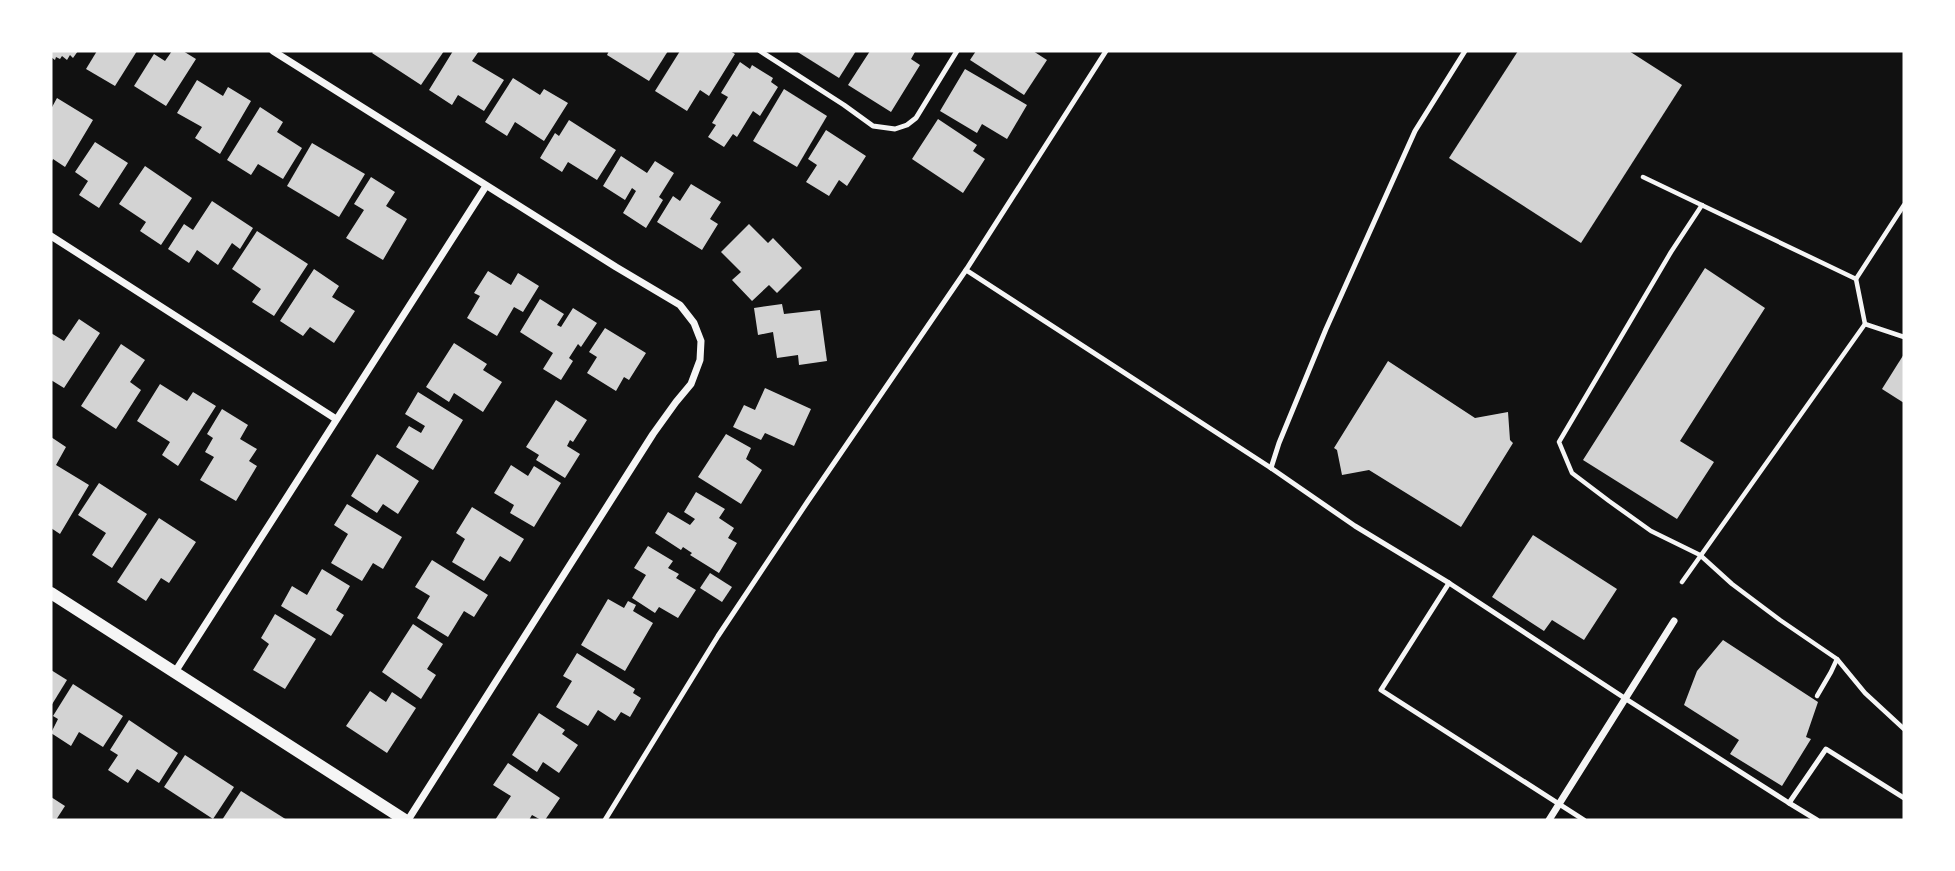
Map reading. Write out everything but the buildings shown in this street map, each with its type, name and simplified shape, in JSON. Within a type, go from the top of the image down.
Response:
[{"type":"street","points":[[51,593],[406,820],[653,434],[691,384],[700,360],[701,341],[694,323],[680,305],[272,51]]},
{"type":"street","points":[[175,672],[486,186]]},
{"type":"street","points":[[51,236],[336,419]]},
{"type":"street","points":[[1549,820],[1674,621]]},
{"type":"lane","points":[[760,51],[873,126],[895,129],[916,118],[957,51]]},
{"type":"lane","points":[[605,820],[718,636],[966,270],[1106,51]]},
{"type":"lane","points":[[1272,468],[1279,443],[1326,329],[1415,131],[1465,51]]},
{"type":"lane","points":[[966,270],[1272,468],[1355,526],[1449,583],[1817,820]]},
{"type":"lane","points":[[1449,583],[1381,690],[1584,820]]},
{"type":"lane","points":[[1789,803],[1826,749],[1904,798]]},
{"type":"path","points":[[1643,177],[1856,279]]},
{"type":"path","points":[[1702,205],[1671,252],[1559,442],[1572,473],[1651,531],[1700,555],[1742,591],[1837,659],[1865,694],[1904,729]]},
{"type":"path","points":[[1682,583],[1865,324],[1856,279],[1904,205]]},
{"type":"path","points":[[1865,324],[1904,337]]},
{"type":"path","points":[[1816,696],[1837,659]]}]
